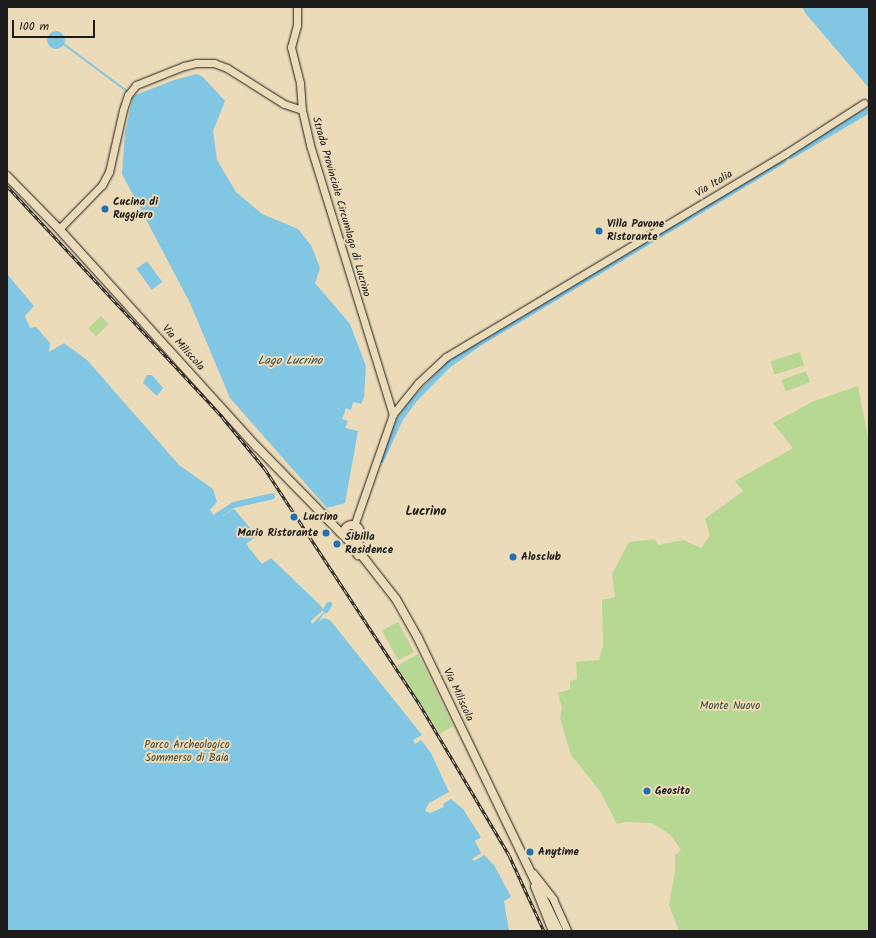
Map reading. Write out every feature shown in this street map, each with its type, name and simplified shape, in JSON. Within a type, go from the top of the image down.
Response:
[{"type":"main road","name":"Via Miliscola","points":[[7,176],[59,229],[257,447],[346,538],[406,618]]},
{"type":"main road","points":[[334,526],[350,527],[346,538],[358,538]]},
{"type":"main road","name":"Via Miliscola","points":[[350,527],[359,530],[358,538],[360,553],[385,583],[406,618],[530,868],[559,931]]},
{"type":"street","points":[[297,7],[297,25],[291,47],[300,83],[302,110]]},
{"type":"street","name":"Strada Provinciale Circumlago di Lucrino","points":[[59,229],[102,185],[109,172],[130,92],[184,66],[196,63],[214,63],[227,68],[284,104],[302,110],[312,151],[393,414]]},
{"type":"street","name":"Via Italia","points":[[350,527],[393,414],[418,383],[446,357],[785,154],[864,103]]},
{"type":"street","name":"Via Miliscola","points":[[530,868],[552,931]]},
{"type":"street","name":"Via Miliscola","points":[[530,868],[554,900],[567,931]]},
{"type":"green space","points":[[101,316],[109,324],[96,337],[88,329]]},
{"type":"green space","points":[[800,352],[804,365],[774,374],[770,361]]},
{"type":"green space","points":[[806,371],[810,382],[786,391],[782,380]]},
{"type":"green space","name":"Monte Nuovo","points":[[858,386],[869,443],[869,931],[679,931],[669,905],[675,872],[675,855],[681,850],[671,835],[652,823],[625,822],[617,824],[600,791],[571,755],[560,718],[562,708],[558,693],[570,689],[570,681],[577,679],[576,662],[599,660],[603,645],[602,600],[615,597],[612,574],[629,542],[655,539],[658,545],[683,540],[701,548],[710,535],[705,519],[743,491],[735,481],[793,448],[773,423],[814,401]]},
{"type":"green space","points":[[398,622],[414,652],[398,660],[382,630]]},
{"type":"green space","points":[[418,654],[453,726],[440,734],[397,666]]},
{"type":"water","points":[[802,7],[869,7],[869,88],[806,14]]},
{"type":"water","points":[[52,31],[60,31],[65,36],[63,47],[60,49],[52,49],[47,44],[47,36]]},
{"type":"water","name":"Lago Lucrino","points":[[197,74],[203,77],[225,101],[213,131],[217,160],[236,192],[262,214],[298,229],[311,245],[320,268],[315,283],[350,324],[366,366],[364,397],[361,404],[353,402],[351,410],[346,408],[342,419],[348,421],[345,428],[358,431],[345,503],[327,508],[230,398],[190,303],[122,174],[125,133],[133,96],[174,80]]},
{"type":"water","points":[[147,261],[162,282],[152,290],[136,269]]},
{"type":"water","name":"Parco Archeologico Sommerso di Baia","points":[[7,274],[34,306],[25,316],[30,328],[36,327],[50,343],[49,352],[64,343],[87,360],[179,465],[213,489],[217,502],[210,510],[214,516],[223,516],[234,509],[257,536],[246,544],[262,564],[271,558],[321,606],[323,610],[311,621],[312,624],[326,610],[318,623],[323,618],[330,620],[422,735],[413,740],[415,744],[421,740],[431,753],[449,792],[429,803],[425,811],[430,813],[444,807],[443,804],[451,799],[463,809],[481,837],[475,841],[481,853],[472,859],[474,861],[484,855],[494,865],[511,897],[504,901],[509,931],[7,931]]},
{"type":"water","points":[[147,375],[152,375],[163,388],[157,396],[143,383]]},
{"type":"waterway","points":[[64,44],[127,91]]},
{"type":"waterway","points":[[791,156],[869,110]]},
{"type":"waterway","points":[[381,460],[400,419],[413,401],[448,365],[478,344],[783,161]]},
{"type":"waterway","points":[[217,516],[234,505],[272,496]]},
{"type":"waterway","points":[[326,610],[329,605]]},
{"type":"railway","points":[[7,186],[223,418],[265,469],[420,705],[509,855],[544,931]]},
{"type":"place","name":"Cucina di Ruggiero","points":[[105,209]]},
{"type":"place","name":"Villa Pavone Ristorante","points":[[599,231]]},
{"type":"place","name":"Lucrino","points":[[294,517]]},
{"type":"place","name":"Mario Ristorante","points":[[326,533]]},
{"type":"place","name":"Sibilla Residence","points":[[337,544]]},
{"type":"place","name":"Alosclub","points":[[513,557]]},
{"type":"place","name":"Geosito","points":[[647,791]]},
{"type":"place","name":"Anytime","points":[[530,852]]},
{"type":"district","name":"Lucrino","points":[[426,512]]}]
